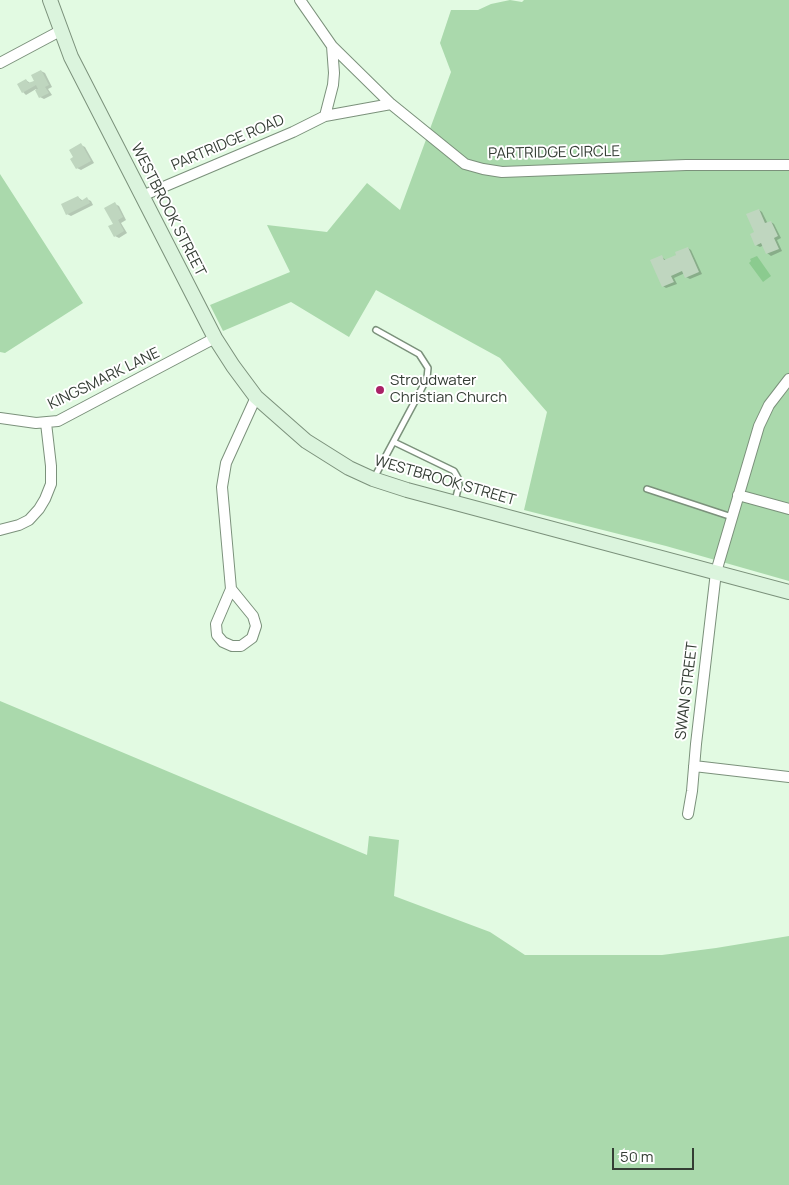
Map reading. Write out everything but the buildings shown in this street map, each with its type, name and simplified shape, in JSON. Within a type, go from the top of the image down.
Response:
[{"type":"main road","name":"WESTBROOK STREET","points":[[50,0],[71,57],[215,338],[256,397],[306,442],[349,468],[373,479],[407,490],[789,592]]},
{"type":"street","name":"PARTRIDGE CIRCLE","points":[[300,0],[332,46],[392,104],[465,164],[502,172],[686,165],[789,165]]},
{"type":"street","points":[[0,63],[60,31]]},
{"type":"street","points":[[325,116],[333,85],[332,46]]},
{"type":"street","name":"PARTRIDGE ROAD","points":[[142,196],[294,132],[325,116],[392,104]]},
{"type":"street","name":"KINGSMARK LANE","points":[[0,418],[22,422],[46,423],[58,420],[89,406],[215,338]]},
{"type":"street","name":"SWAN STREET","points":[[688,814],[716,572],[759,426],[769,405],[789,379]]},
{"type":"street","points":[[231,589],[253,616],[256,626],[252,638],[241,646],[232,646],[223,642],[217,635],[216,624],[231,589],[222,487],[226,463],[256,397]]},
{"type":"street","points":[[0,530],[29,520],[39,510],[45,499],[51,484],[46,423]]},
{"type":"street","points":[[738,495],[789,509]]},
{"type":"street","points":[[694,766],[789,776]]},
{"type":"lane","points":[[373,479],[427,378],[428,368],[419,354],[376,330]]},
{"type":"lane","points":[[394,442],[454,471],[459,485],[454,503]]},
{"type":"lane","points":[[647,489],[732,517]]},
{"type":"shaded area","points":[[510,0],[522,2],[524,0],[789,0],[789,581],[666,546],[524,510],[547,412],[500,358],[376,290],[349,337],[291,302],[223,331],[210,305],[290,272],[267,225],[327,232],[367,183],[400,210],[451,72],[440,43],[451,10],[478,10],[491,4]]},
{"type":"shaded area","points":[[0,174],[83,303],[5,353],[0,352]]},
{"type":"shaded area","points":[[757,256],[771,276],[763,282],[749,263],[750,259]]},
{"type":"shaded area","points":[[0,701],[367,855],[369,836],[399,840],[394,896],[490,932],[525,955],[662,955],[789,936],[789,1185],[0,1185]]},
{"type":"place","name":"Stroudwater Christian Church","points":[[380,390]]}]
